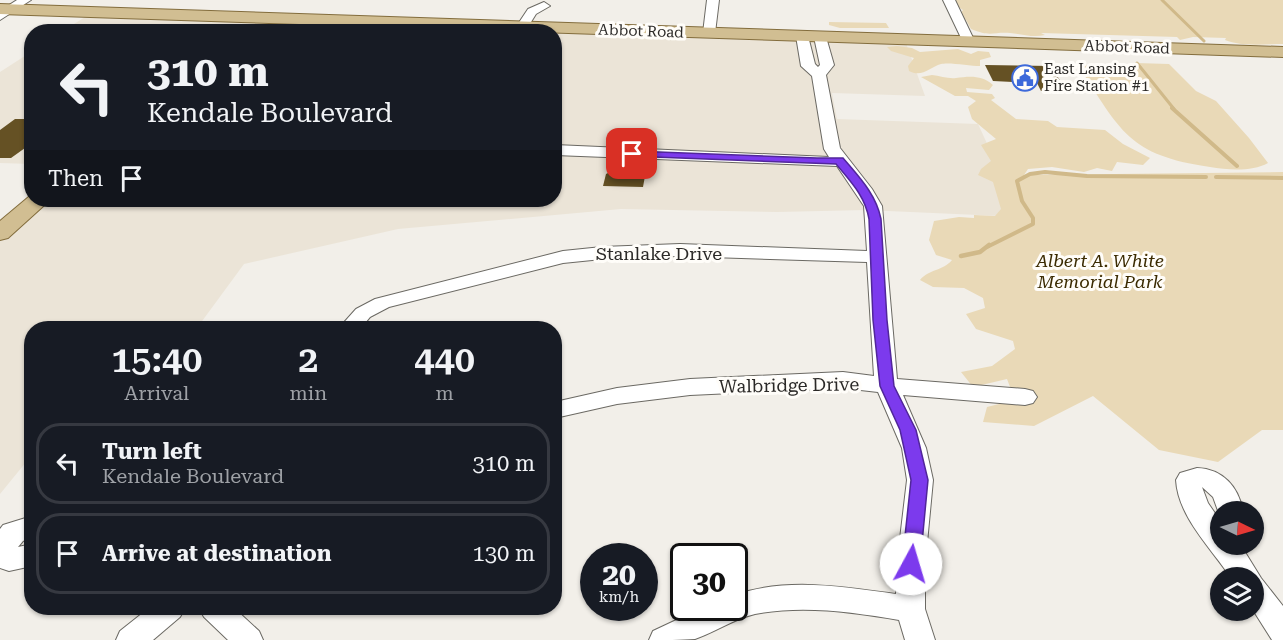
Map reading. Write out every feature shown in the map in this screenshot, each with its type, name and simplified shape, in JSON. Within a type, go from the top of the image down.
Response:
[{"type":"main road","points":[[243,24],[271,0]]},
{"type":"main road","name":"Abbot Road","points":[[3,12],[431,24]]},
{"type":"main road","name":"Abbot Road","points":[[562,29],[1283,52]]},
{"type":"main road","points":[[2,229],[30,207]]},
{"type":"street","points":[[3,12],[25,0]]},
{"type":"street","points":[[709,33],[713,0]]},
{"type":"street","points":[[950,0],[969,42]]},
{"type":"street","points":[[524,24],[532,12],[545,3],[548,13],[543,24]]},
{"type":"street","points":[[802,36],[808,66],[819,75],[832,149],[866,193],[873,206],[887,386],[908,430],[920,480],[911,564],[910,609],[920,640]]},
{"type":"street","points":[[819,75],[827,65],[820,37]]},
{"type":"street","points":[[562,150],[817,162],[839,160]]},
{"type":"street","name":"Stanlake Drive","points":[[356,321],[363,313],[382,303],[563,257],[583,254],[654,250],[876,257]]},
{"type":"street","name":"Walbridge Drive","points":[[562,408],[617,396],[690,387],[843,380],[887,386],[1025,397]]},
{"type":"street","points":[[1210,521],[1192,495],[1189,480],[1202,477],[1211,480],[1227,496],[1228,501]]},
{"type":"street","points":[[0,549],[13,533],[24,529]]},
{"type":"street","points":[[0,554],[9,560],[24,557]]},
{"type":"street","points":[[664,640],[729,610],[765,600],[807,597],[910,609]]},
{"type":"street","points":[[1264,603],[1283,631]]},
{"type":"street","points":[[131,640],[161,615]]},
{"type":"street","points":[[221,615],[248,640]]},
{"type":"shaded area","points":[[85,17],[320,24],[74,24]]},
{"type":"shaded area","points":[[562,32],[906,43],[925,96],[832,93],[837,119],[978,124],[1021,217],[865,210],[777,212],[621,209],[398,229],[244,264],[202,321],[24,321],[24,465],[0,494],[0,227],[24,207],[562,207]]},
{"type":"shaded area","points":[[24,57],[24,164],[0,163],[0,72]]},
{"type":"green space","points":[[955,0],[1283,0],[1283,44],[1239,44],[1225,40],[1226,38],[1193,37],[1180,40],[1177,37],[1041,33],[1045,35],[987,34],[971,29],[966,20],[961,18],[960,14],[963,10],[955,5]]},
{"type":"green space","points":[[829,22],[886,23],[889,28],[840,28],[829,25]]},
{"type":"green space","points":[[887,47],[912,48],[920,52],[958,49],[971,54],[978,51],[989,52],[991,57],[980,60],[980,66],[945,64],[937,65],[922,73],[914,73],[909,71],[908,66],[914,58],[891,51]]},
{"type":"green space","points":[[1136,63],[1169,64],[1196,91],[1216,101],[1268,163],[1255,168],[1232,169],[1183,162],[1144,147],[1129,136],[1117,124],[1079,67],[1085,65],[1127,67]]},
{"type":"green space","name":"Albert A. White Memorial Park","points":[[932,75],[985,79],[993,85],[989,90],[966,88],[967,92],[992,94],[995,98],[991,100],[1016,119],[1048,121],[1057,127],[1105,130],[1123,144],[1150,158],[1143,165],[1117,162],[1112,171],[1097,168],[1084,172],[1052,167],[1028,169],[1024,175],[1283,172],[1283,430],[1262,430],[1218,462],[1159,450],[1093,396],[1034,426],[983,422],[987,407],[1015,400],[1007,379],[973,387],[961,372],[992,366],[1015,349],[1013,341],[976,329],[966,314],[985,308],[983,298],[964,288],[933,287],[920,280],[952,260],[936,255],[929,240],[934,221],[959,217],[974,218],[974,215],[995,216],[1001,209],[993,182],[978,175],[981,169],[991,161],[981,145],[996,139],[972,119],[968,107],[976,101],[968,96],[955,96],[921,77]]},
{"type":"building","name":"East Lansing Fire Station #1","points":[[985,65],[1051,66],[1067,92],[1041,91],[1037,83],[993,81]]},
{"type":"building","points":[[15,119],[24,119],[24,149],[11,158],[0,158],[0,130]]},
{"type":"building","points":[[610,172],[641,173],[641,176],[645,176],[643,187],[603,186],[606,174]]},
{"type":"waterway","points":[[1162,0],[1204,41]]},
{"type":"waterway","points":[[1137,63],[1174,109]]},
{"type":"waterway","points":[[1172,108],[1237,166]]},
{"type":"waterway","points":[[987,247],[1033,224],[1033,218],[1022,201],[1017,181],[1030,174],[1045,172],[1087,176],[1206,177]]},
{"type":"waterway","points":[[1216,177],[1283,178]]},
{"type":"waterway","points":[[961,256],[980,252],[989,245]]},
{"type":"place","name":"East Lansing Fire Station #1","points":[[1025,78]]},
{"type":"route","points":[[632,154],[817,162],[839,160],[866,193],[873,206],[875,219],[880,320],[887,386],[908,430],[920,480],[911,564]]}]
